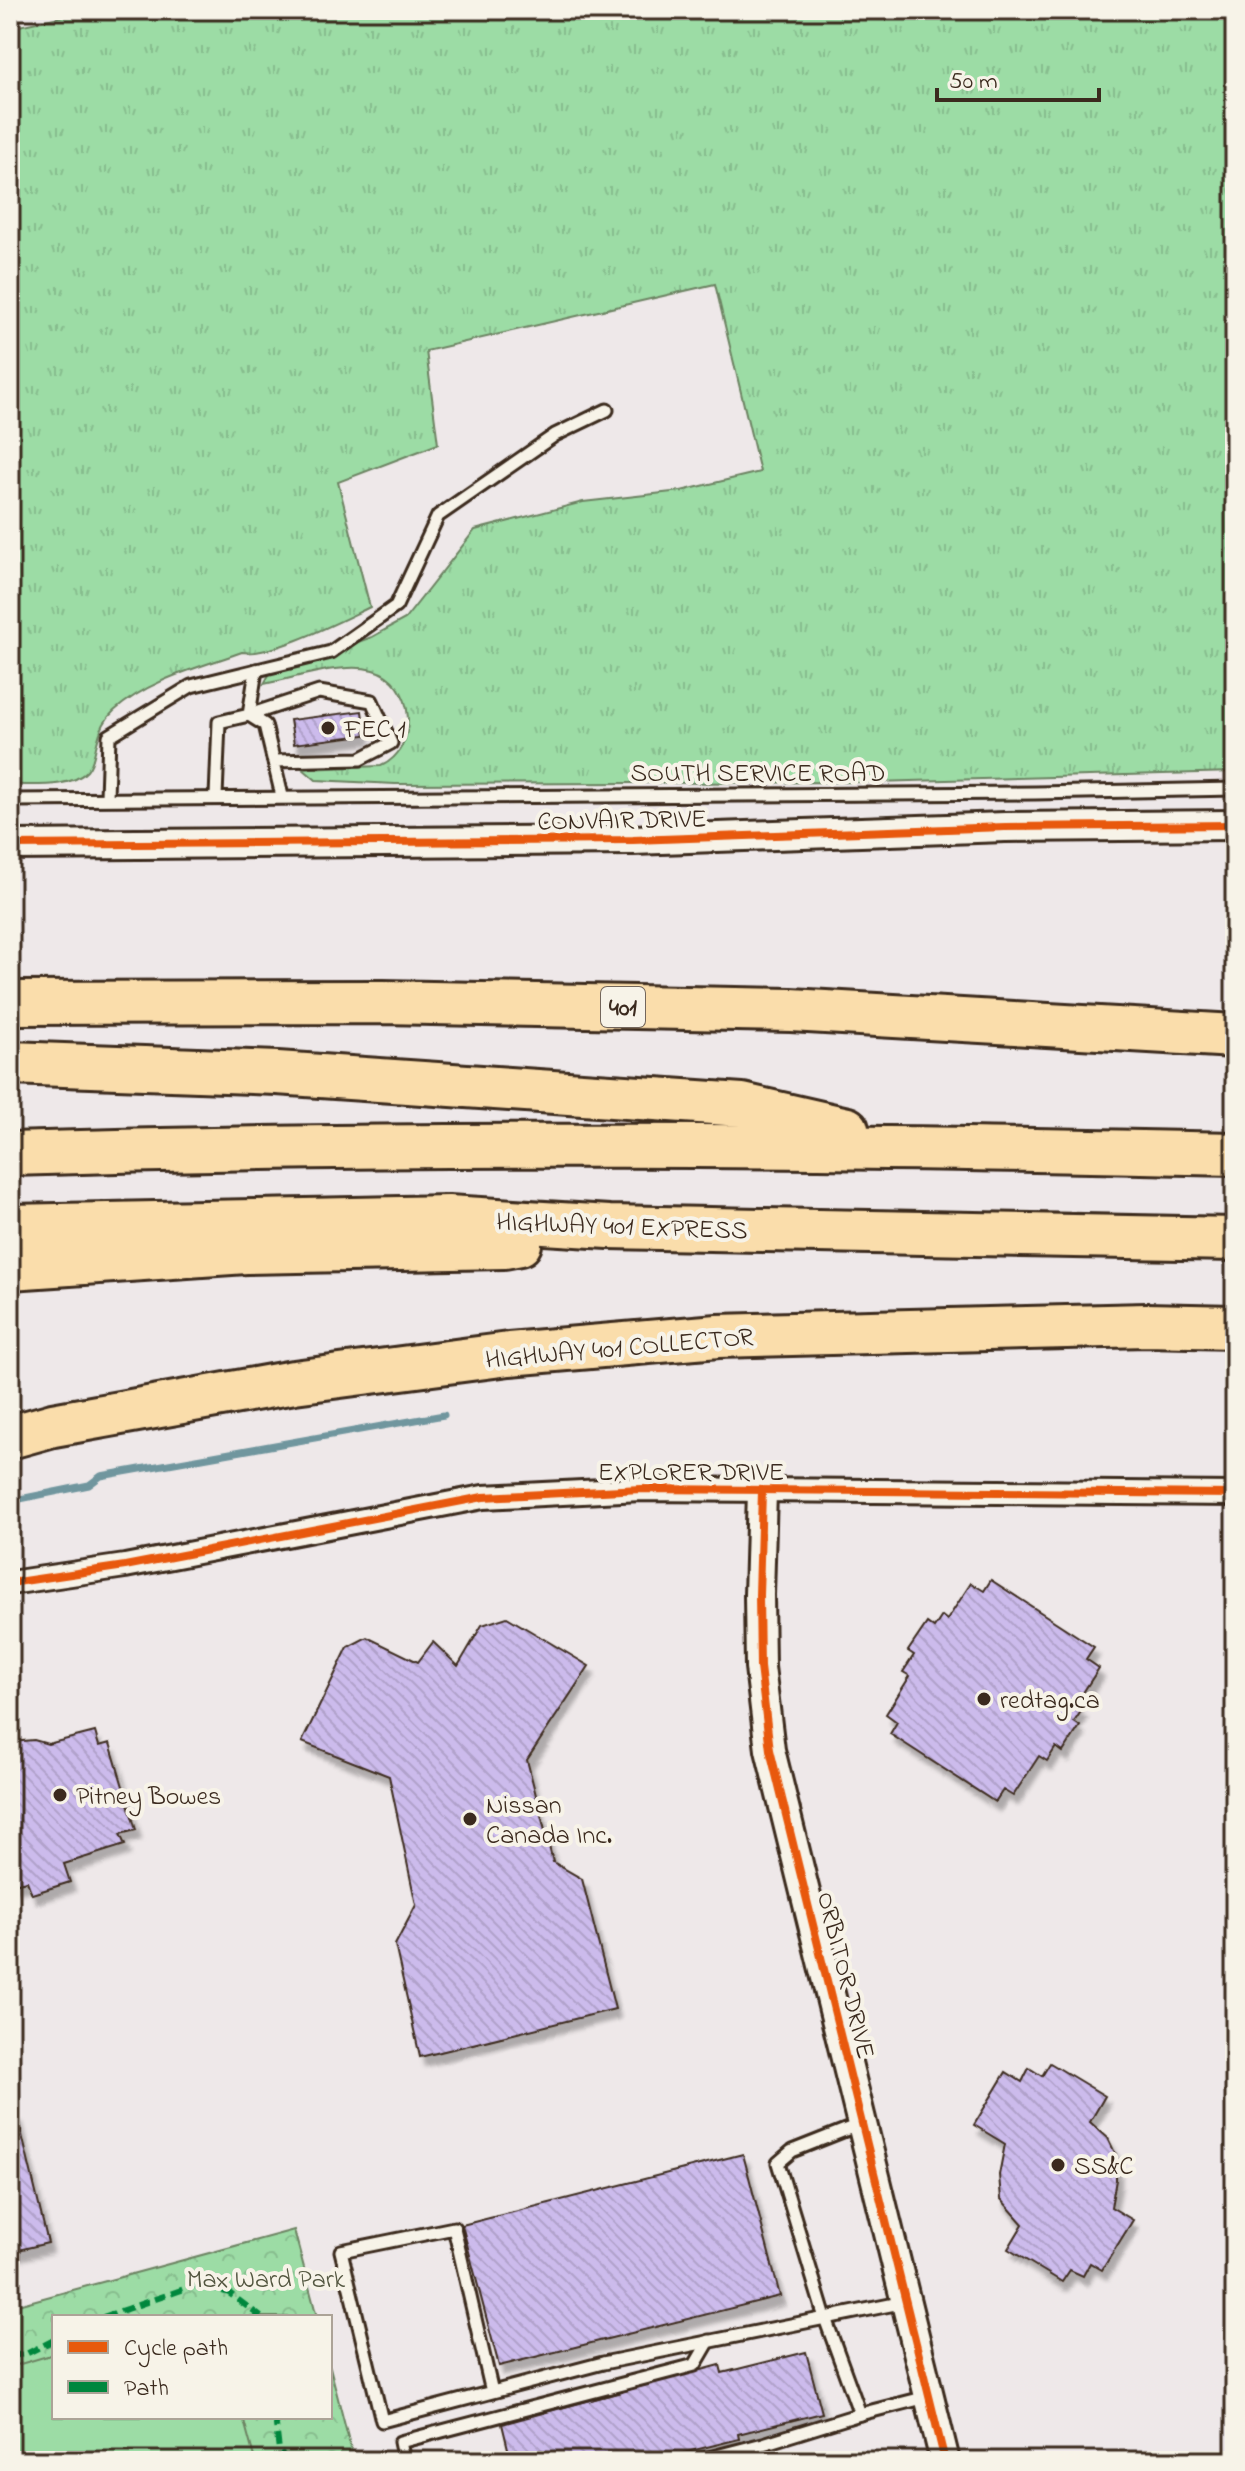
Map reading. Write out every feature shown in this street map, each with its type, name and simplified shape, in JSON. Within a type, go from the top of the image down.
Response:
[{"type":"highway","name":"401","points":[[10,1003],[383,1002],[791,1010],[1235,1036]]},
{"type":"highway","points":[[10,1063],[277,1073],[742,1105],[926,1147]]},
{"type":"highway","points":[[10,1154],[348,1145],[926,1147],[1235,1154]]},
{"type":"highway","name":"HIGHWAY 401 EXPRESS","points":[[10,1226],[448,1217],[609,1227],[1235,1239]]},
{"type":"highway","points":[[10,1268],[246,1252],[504,1247],[609,1227]]},
{"type":"highway","name":"HIGHWAY 401 COLLECTOR","points":[[10,1437],[53,1425],[294,1382],[509,1354],[703,1337],[1146,1325],[1235,1327]]},
{"type":"highway","points":[[10,1429],[53,1425]]},
{"type":"street","name":"CONVAIR DRIVE","points":[[10,845],[633,840],[1005,827],[1235,825]]},
{"type":"street","name":"EXPLORER DRIVE","points":[[10,1583],[125,1566],[483,1497],[641,1489],[1235,1494]]},
{"type":"street","name":"ORBITOR DRIVE","points":[[762,1491],[760,1667],[770,1750],[945,2461]]},
{"type":"lane","points":[[107,797],[109,736],[191,686],[331,652],[396,606],[438,516],[555,435],[607,410]]},
{"type":"lane","points":[[249,715],[256,670]]},
{"type":"lane","points":[[216,797],[219,722],[319,692],[372,701],[391,743],[360,759],[274,761]]},
{"type":"lane","points":[[249,715],[265,725],[282,796]]},
{"type":"lane","name":"SOUTH SERVICE ROAD","points":[[10,800],[1235,789]]},
{"type":"lane","points":[[860,2414],[825,2318],[778,2163],[792,2151],[864,2123]]},
{"type":"lane","points":[[492,2392],[454,2228],[341,2251],[382,2421],[603,2363],[906,2302]]},
{"type":"lane","points":[[404,2461],[400,2442],[695,2365],[709,2341]]},
{"type":"lane","points":[[697,2461],[929,2397]]},
{"type":"green space","points":[[90,10],[1235,10],[1235,772],[874,782],[395,784],[316,780],[303,769],[381,766],[394,757],[402,745],[407,731],[405,701],[398,687],[373,670],[333,669],[264,684],[270,673],[372,637],[405,619],[475,530],[583,502],[681,491],[760,472],[715,284],[426,351],[438,444],[338,482],[370,607],[288,643],[255,652],[242,652],[159,682],[128,700],[105,721],[91,765],[80,777],[61,783],[10,785],[10,28]]},
{"type":"green space","name":"Max Ward Park","points":[[294,2230],[316,2315],[52,2315],[52,2419],[332,2419],[332,2375],[354,2461],[10,2461],[10,2307]]},
{"type":"green space","points":[[52,2355],[52,2419],[244,2419],[255,2461],[10,2461],[10,2367]]},
{"type":"building","name":"FEC 1","points":[[362,711],[365,735],[294,744],[290,720]]},
{"type":"building","points":[[991,1580],[1094,1647],[1086,1659],[1099,1668],[1075,1705],[1082,1710],[1074,1722],[1080,1726],[1063,1752],[1056,1747],[1047,1761],[1039,1756],[1013,1796],[1003,1790],[995,1802],[890,1734],[897,1722],[886,1714],[910,1676],[903,1672],[914,1655],[908,1651],[927,1623],[934,1628],[942,1616],[947,1620],[971,1583],[984,1591]]},
{"type":"building","name":"Nissan Canada Inc.","points":[[507,1617],[589,1666],[527,1760],[553,1862],[582,1879],[615,2009],[420,2057],[395,1945],[416,1905],[389,1776],[302,1742],[348,1647],[367,1637],[418,1662],[433,1642],[458,1666],[482,1625]]},
{"type":"building","points":[[95,1732],[99,1746],[110,1743],[136,1830],[120,1834],[125,1845],[64,1864],[70,1882],[32,1894],[27,1881],[13,1884],[10,1871],[10,1742],[34,1740],[48,1744]]},
{"type":"building","name":"SS&C","points":[[1050,2063],[1105,2096],[1090,2122],[1108,2138],[1116,2155],[1111,2207],[1133,2220],[1102,2270],[1090,2263],[1083,2276],[1070,2270],[1062,2282],[1008,2249],[1023,2224],[1001,2199],[999,2175],[1005,2144],[974,2125],[1006,2072],[1022,2082],[1029,2068],[1042,2076]]},
{"type":"building","points":[[17,2114],[48,2243],[10,2252],[10,2115]]},
{"type":"building","points":[[743,2154],[780,2296],[499,2366],[462,2225]]},
{"type":"building","points":[[806,2352],[822,2413],[738,2434],[739,2439],[651,2461],[511,2461],[502,2424],[720,2365],[722,2373]]},
{"type":"waterway","points":[[10,1501],[89,1485],[101,1476],[444,1415]]},
{"type":"marked path","points":[[109,2315],[199,2284],[229,2293],[258,2315]]},
{"type":"marked path","points":[[10,2356],[26,2354],[52,2341]]},
{"type":"marked path","points":[[275,2419],[279,2450],[287,2461]]},
{"type":"cycle path","points":[[10,845],[633,840],[1005,827],[1235,825]]},
{"type":"cycle path","points":[[10,1583],[125,1566],[483,1497],[641,1489],[1235,1494]]},
{"type":"cycle path","points":[[762,1491],[760,1667],[770,1750],[945,2461]]},
{"type":"place","name":"FEC 1","points":[[328,728]]},
{"type":"place","name":"redtag.ca","points":[[984,1699]]},
{"type":"place","name":"Pitney Bowes","points":[[60,1795]]},
{"type":"place","name":"Nissan Canada Inc.","points":[[470,1819]]},
{"type":"place","name":"SS&C","points":[[1058,2165]]}]
